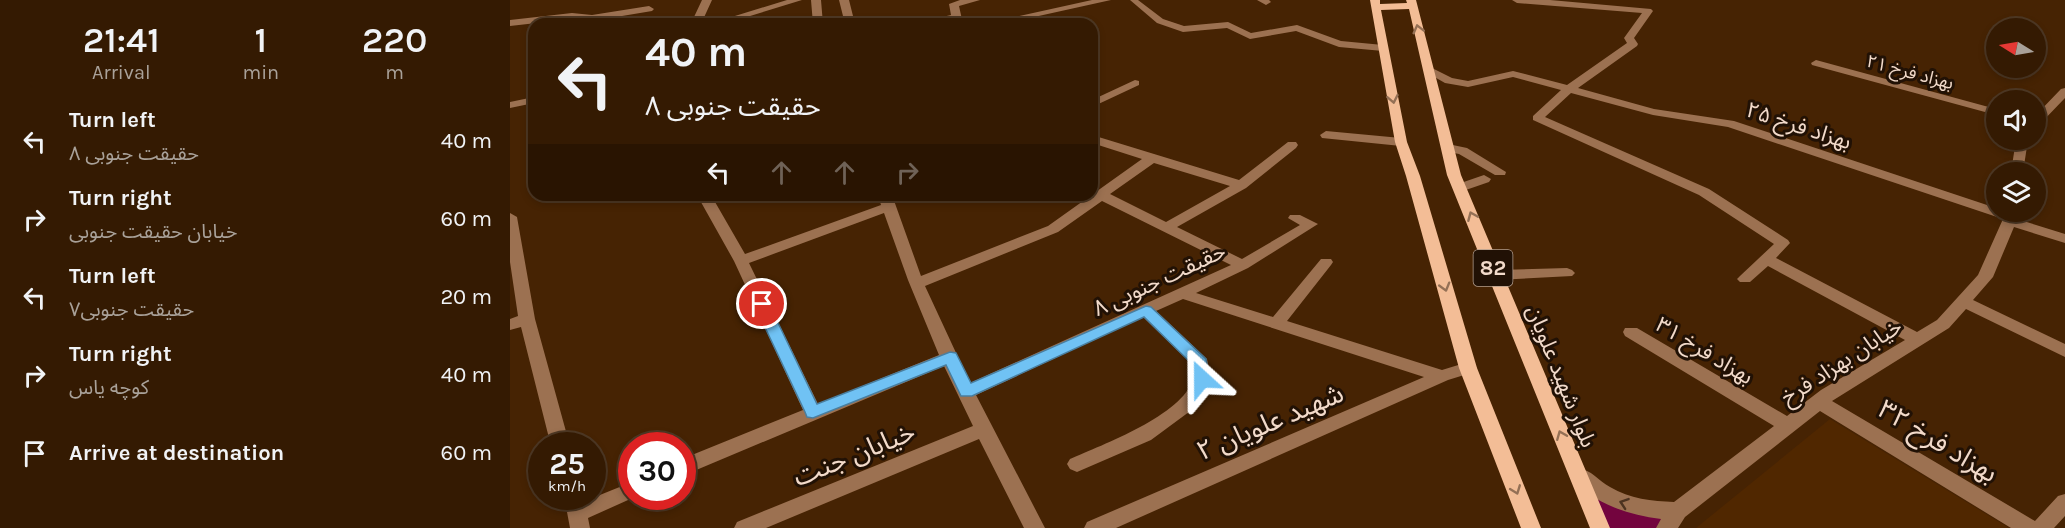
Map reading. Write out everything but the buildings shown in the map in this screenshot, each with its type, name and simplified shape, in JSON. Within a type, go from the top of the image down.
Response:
[{"type":"main road","name":"82","points":[[1376,3],[1401,142],[1413,176],[1468,368],[1531,528]]},
{"type":"main road","points":[[1376,3],[1412,3]]},
{"type":"main road","name":"بلوار شهید علویان","points":[[1412,3],[1460,188],[1600,528]]},
{"type":"street","points":[[698,18],[707,0]]},
{"type":"street","points":[[735,18],[797,0]]},
{"type":"street","points":[[816,0],[818,18]]},
{"type":"street","points":[[844,0],[848,18]]},
{"type":"street","points":[[956,18],[954,4],[975,0]]},
{"type":"street","points":[[1021,18],[1106,0]]},
{"type":"street","points":[[1134,0],[1160,21],[1183,29],[1228,25],[1250,36],[1297,28],[1339,44],[1383,48]]},
{"type":"street","points":[[1517,0],[1648,11],[1629,38],[1633,44],[1569,89],[1538,117],[1704,192],[1783,243],[1745,279]]},
{"type":"street","points":[[551,18],[572,16],[592,18],[650,4]]},
{"type":"street","points":[[1034,18],[1038,15]]},
{"type":"street","points":[[510,22],[528,20]]},
{"type":"street","name":"بهزاد فرخ ۲۱","points":[[1816,63],[1986,109]]},
{"type":"street","name":"بهزاد فرخ ۲۵","points":[[1428,69],[1449,81],[1468,84],[1513,74],[1653,112],[1730,124],[1986,208]]},
{"type":"street","points":[[1098,101],[1135,83]]},
{"type":"street","points":[[2046,111],[2065,91]]},
{"type":"street","points":[[510,105],[528,101]]},
{"type":"street","points":[[1326,135],[1401,142]]},
{"type":"street","points":[[1098,141],[1240,185]]},
{"type":"street","points":[[1167,227],[1240,185],[1292,145]]},
{"type":"street","points":[[1448,148],[1463,151],[1500,172]]},
{"type":"street","points":[[1098,197],[1152,158]]},
{"type":"street","points":[[1460,188],[1485,179]]},
{"type":"street","name":"حقیقت جنوبی ۸","points":[[1101,195],[1243,265]]},
{"type":"street","points":[[707,201],[741,261],[813,412]]},
{"type":"street","points":[[741,261],[887,201],[918,283],[950,357],[1035,528]]},
{"type":"street","points":[[918,283],[1053,229],[1093,201]]},
{"type":"street","points":[[510,217],[514,260],[557,432]]},
{"type":"street","points":[[1243,265],[1311,224],[1295,218]]},
{"type":"street","name":"خیابان بهزاد فرخ","points":[[1666,528],[1678,510],[1818,401],[1943,324],[1985,276],[2009,222]]},
{"type":"street","name":"بهزاد فرخ ۲۵","points":[[2026,222],[2065,239]]},
{"type":"street","points":[[1767,258],[1917,339]]},
{"type":"street","points":[[1277,323],[1326,262]]},
{"type":"street","name":"حقیقت جنوبی ۸","points":[[967,392],[1243,265]]},
{"type":"street","points":[[1496,275],[1567,273]]},
{"type":"street","points":[[1184,294],[1442,376]]},
{"type":"street","points":[[1963,301],[2065,351]]},
{"type":"street","points":[[1077,464],[1144,435],[1187,404],[1202,379],[1201,363],[1146,311]]},
{"type":"street","points":[[510,325],[527,319]]},
{"type":"street","name":"بهزاد فرخ ۳۱","points":[[1630,332],[1786,425]]},
{"type":"street","points":[[696,462],[950,357]]},
{"type":"street","name":"شهید علویان ۲","points":[[1094,528],[1442,376],[1468,368]]},
{"type":"street","name":"بهزاد فرخ ۳۲","points":[[1818,401],[2029,528]]},
{"type":"street","name":"خیابان جنت","points":[[744,528],[984,429]]},
{"type":"street","points":[[1577,474],[1606,497],[1634,506],[1678,510]]},
{"type":"street","points":[[577,512],[618,496]]},
{"type":"street","points":[[2041,528],[2065,502]]},
{"type":"shaded area","points":[[1830,419],[2009,528],[1696,528]]},
{"type":"shaded area","points":[[1592,488],[1661,511],[1665,528],[1601,528]]},
{"type":"route","points":[[762,304],[813,412],[950,357],[967,392],[1146,311],[1201,363],[1202,379]]}]
